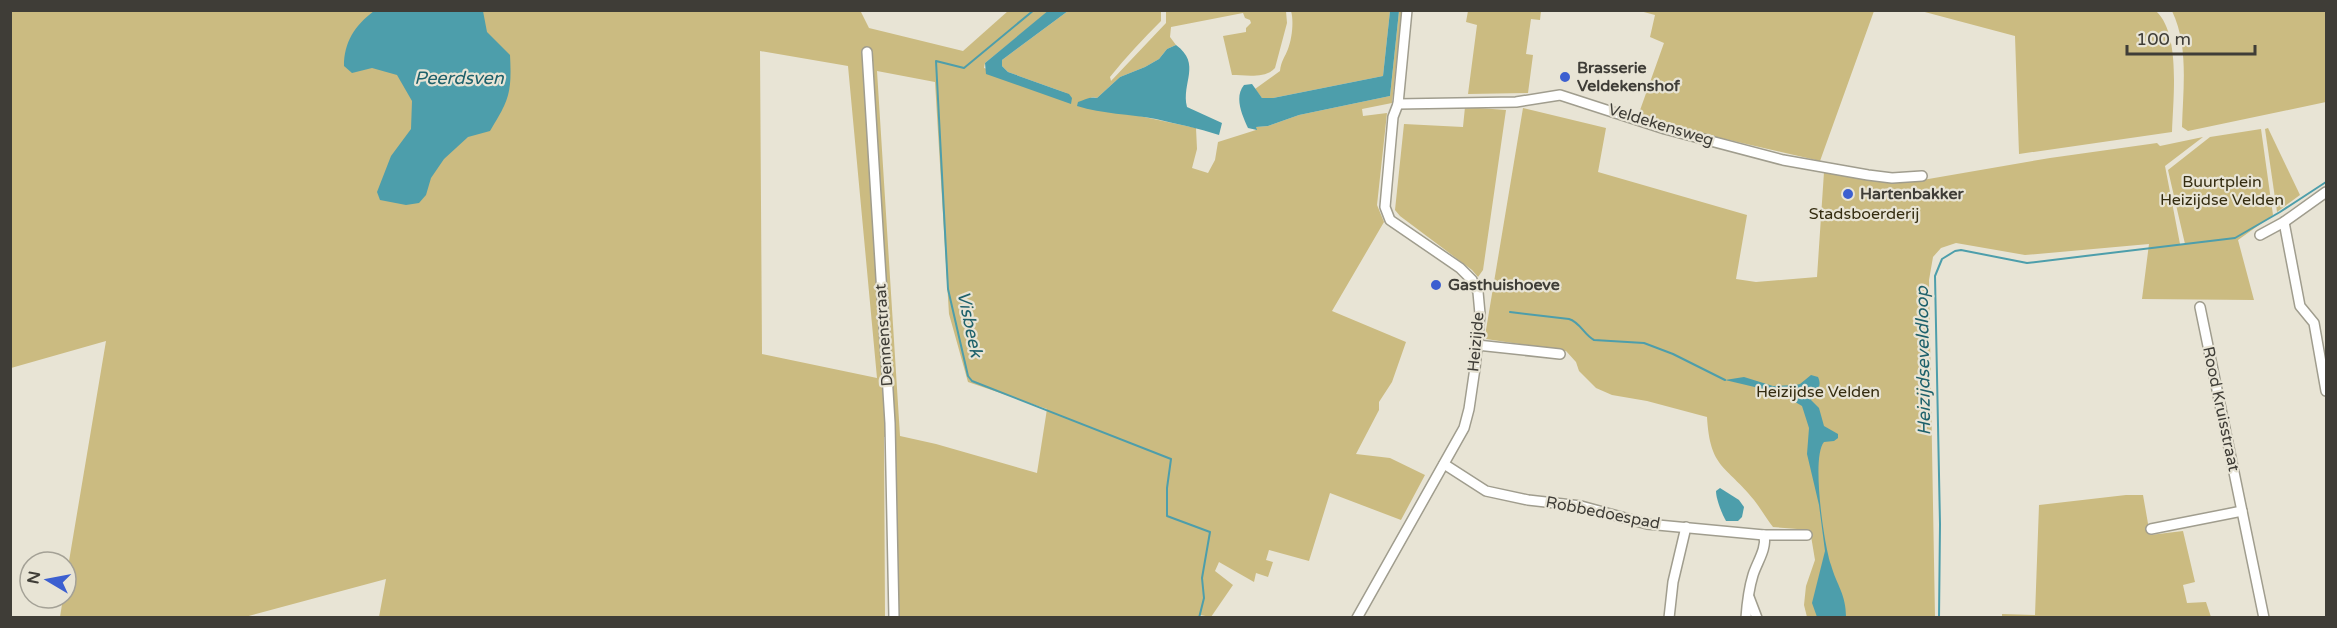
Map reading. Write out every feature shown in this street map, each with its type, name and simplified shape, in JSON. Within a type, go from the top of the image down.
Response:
[{"type":"street","name":"Heizijde","points":[[1357,618],[1459,438],[1467,418],[1477,345],[1480,306],[1478,292],[1472,280],[1430,246],[1390,220],[1385,207],[1407,10]]},
{"type":"street","name":"Dennenstraat","points":[[867,52],[890,423],[894,618]]},
{"type":"street","name":"Veldekensweg","points":[[1398,104],[1516,102],[1560,95],[1665,129],[1783,160],[1892,178],[1922,176]]},
{"type":"street","points":[[2260,235],[2326,192]]},
{"type":"street","points":[[2283,222],[2300,306],[2314,323],[2326,391]]},
{"type":"street","name":"Rood Kruisstraat","points":[[2200,307],[2265,618]]},
{"type":"street","points":[[1477,345],[1560,354]]},
{"type":"street","name":"Robbedoespad","points":[[1444,464],[1486,491],[1528,500],[1581,506],[1647,524],[1764,535],[1807,535]]},
{"type":"street","points":[[2151,529],[2242,511]]},
{"type":"street","points":[[1669,618],[1673,582],[1686,527]]},
{"type":"street","points":[[1746,618],[1752,576],[1766,541],[1764,535]]},
{"type":"street","points":[[1749,595],[1757,618]]},
{"type":"green space","points":[[860,10],[869,28],[963,51],[1008,11],[1049,11],[985,63],[984,68],[1069,94],[1008,72],[1002,66],[1002,60],[1068,11],[1161,11],[1161,21],[1110,77],[1111,81],[1166,23],[1166,11],[1286,11],[1287,23],[1275,68],[1266,74],[1232,75],[1223,36],[1246,32],[1246,28],[1251,23],[1243,13],[1171,27],[1170,37],[1176,45],[1167,49],[1159,59],[1120,77],[1097,98],[1093,97],[1078,103],[1196,128],[1197,149],[1192,168],[1208,173],[1215,160],[1218,142],[1256,130],[1256,127],[1268,126],[1299,115],[1390,96],[1399,11],[1402,11],[1392,103],[1362,109],[1363,116],[1387,113],[1377,205],[1384,222],[1332,311],[1406,342],[1392,382],[1379,402],[1379,410],[1356,454],[1390,458],[1425,475],[1401,520],[1330,493],[1309,561],[1269,550],[1266,560],[1273,562],[1268,577],[1256,573],[1254,582],[1219,562],[1215,571],[1233,585],[1211,617],[1200,615],[1199,618],[899,617],[895,437],[884,437],[885,617],[379,617],[386,579],[245,617],[60,617],[61,610],[78,610],[78,550],[71,550],[106,341],[11,368],[11,11]],"holes":[[[760,51],[848,66],[877,378],[762,354]],[[877,71],[935,82],[949,314],[968,382],[1047,409],[1037,473],[900,436]]]},
{"type":"green space","points":[[1291,11],[1390,11],[1383,76],[1273,98],[1262,98],[1255,89],[1280,71],[1291,40]]},
{"type":"green space","points":[[1468,11],[1541,11],[1540,20],[1531,19],[1526,54],[1533,55],[1528,93],[1468,94],[1477,25],[1466,22]]},
{"type":"green space","points":[[1640,11],[1874,11],[1820,161],[1703,134],[1639,113],[1664,43],[1650,37],[1655,15]]},
{"type":"green space","points":[[1921,11],[2156,11],[2164,21],[2172,51],[2174,85],[2172,132],[2019,154],[2015,36]]},
{"type":"green space","points":[[2172,11],[2326,11],[2326,102],[2188,131],[2182,127],[2183,53]]},
{"type":"green space","points":[[1465,107],[1506,110],[1483,270],[1478,277],[1395,210],[1404,124],[1463,127]]},
{"type":"green space","name":"Heizijdse Velden","points":[[1523,108],[1606,128],[1598,172],[1747,215],[1736,279],[1756,282],[1817,277],[1824,172],[1911,182],[2050,158],[2157,143],[2160,146],[2203,137],[2165,166],[2180,244],[2185,244],[2168,170],[2210,137],[2261,129],[2273,215],[2238,240],[2254,300],[2142,299],[2149,244],[2025,255],[1956,243],[1941,248],[1933,257],[1929,280],[1935,617],[1807,617],[1804,605],[1806,586],[1815,560],[1810,530],[1773,527],[1754,500],[1716,457],[1707,417],[1647,401],[1612,395],[1596,388],[1579,371],[1576,362],[1566,351],[1486,339]]},
{"type":"green space","points":[[2268,128],[2300,195],[2277,212],[2265,129]]},
{"type":"green space","points":[[2143,495],[2150,535],[2183,531],[2195,582],[2183,585],[2187,603],[2206,602],[2211,617],[2002,618],[2002,614],[2035,615],[2039,505]]},
{"type":"water","points":[[1049,10],[1068,11],[1002,60],[1002,66],[1008,72],[1069,94],[1072,98],[1071,104],[986,74],[985,63]]},
{"type":"water","name":"Peerdsven","points":[[374,11],[483,11],[487,32],[510,55],[508,96],[490,131],[468,137],[444,159],[431,178],[426,195],[419,203],[406,205],[380,200],[377,192],[391,156],[411,129],[412,101],[397,75],[372,68],[352,73],[344,66],[348,42],[361,22]]},
{"type":"water","points":[[1390,11],[1399,11],[1390,96],[1299,115],[1268,126],[1256,127],[1257,130],[1248,128],[1239,100],[1244,85],[1252,84],[1262,98],[1273,98],[1383,76]]},
{"type":"water","points":[[1176,45],[1188,59],[1187,107],[1222,123],[1219,135],[1156,119],[1077,106],[1078,102],[1097,98],[1120,77],[1159,59],[1167,49]]},
{"type":"water","points":[[1811,375],[1818,377],[1820,384],[1811,400],[1819,408],[1824,426],[1838,434],[1838,438],[1834,441],[1824,442],[1820,451],[1819,482],[1828,555],[1843,596],[1846,617],[1817,617],[1812,603],[1825,551],[1819,505],[1807,454],[1809,428],[1802,406],[1780,393],[1725,380],[1744,377],[1773,386],[1796,385]]},
{"type":"water","points":[[1720,488],[1739,500],[1744,507],[1742,517],[1738,521],[1726,521],[1716,494]]},
{"type":"waterway","name":"Visbeek","points":[[1034,10],[964,68],[936,61],[948,289],[968,376],[972,381],[1171,459],[1167,488],[1167,516],[1210,532],[1202,578],[1204,598],[1199,618]]},
{"type":"waterway","name":"Heizijdseveldloop","points":[[1939,618],[1940,524],[1935,276],[1942,259],[1961,250],[2027,263],[2235,238],[2326,182]]},
{"type":"waterway","points":[[1510,312],[1569,319],[1594,340],[1644,343],[1673,354],[1725,380]]},
{"type":"place","name":"Brasserie Veldekenshof","points":[[1565,77]]},
{"type":"place","name":"Hartenbakker","points":[[1848,194]]},
{"type":"place","name":"Gasthuishoeve","points":[[1436,285]]},
{"type":"park label","name":"Buurtplein Heizijdse Velden","points":[[2222,191]]},
{"type":"park label","name":"Stadsboerderij","points":[[1864,214]]}]
